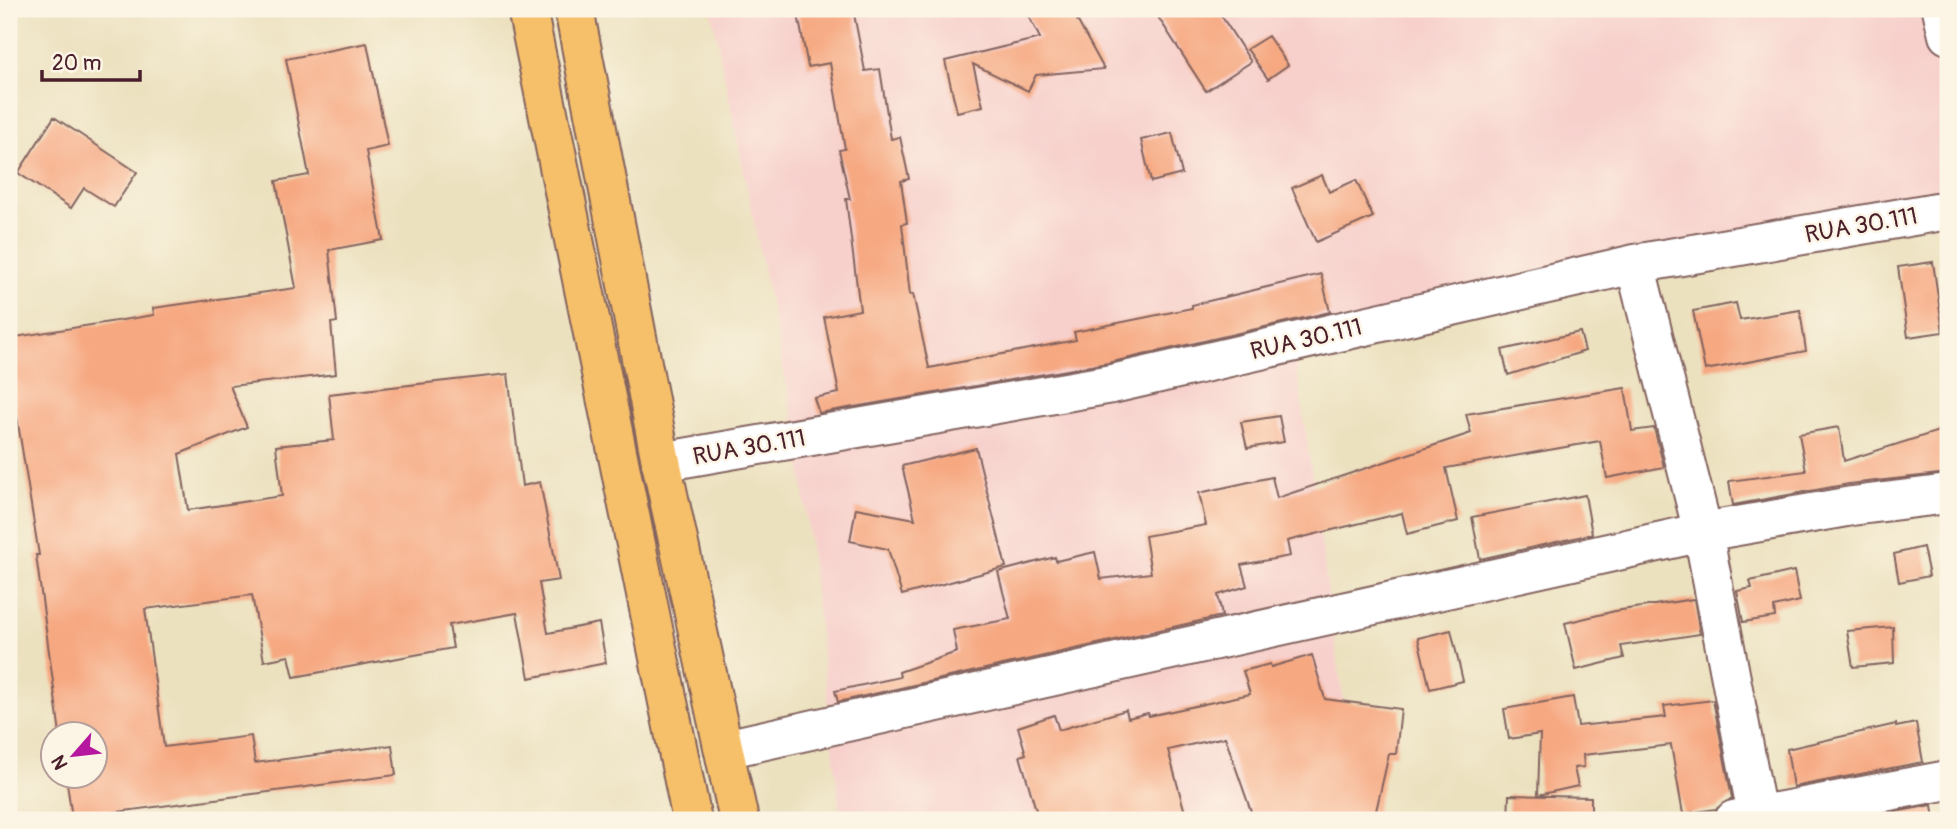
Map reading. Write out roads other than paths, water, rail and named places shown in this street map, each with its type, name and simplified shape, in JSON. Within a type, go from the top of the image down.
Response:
[{"type":"highway","points":[[527,9],[692,820]]},
{"type":"highway","points":[[574,9],[661,462],[739,820]]},
{"type":"street","points":[[1942,9],[1948,35]]},
{"type":"street","name":"RUA 30.111","points":[[661,462],[1112,384],[1635,264],[1948,210]]},
{"type":"street","points":[[1635,264],[1703,532],[1749,818],[1948,780]]},
{"type":"street","points":[[725,749],[1703,532],[1852,506],[1948,494]]}]
